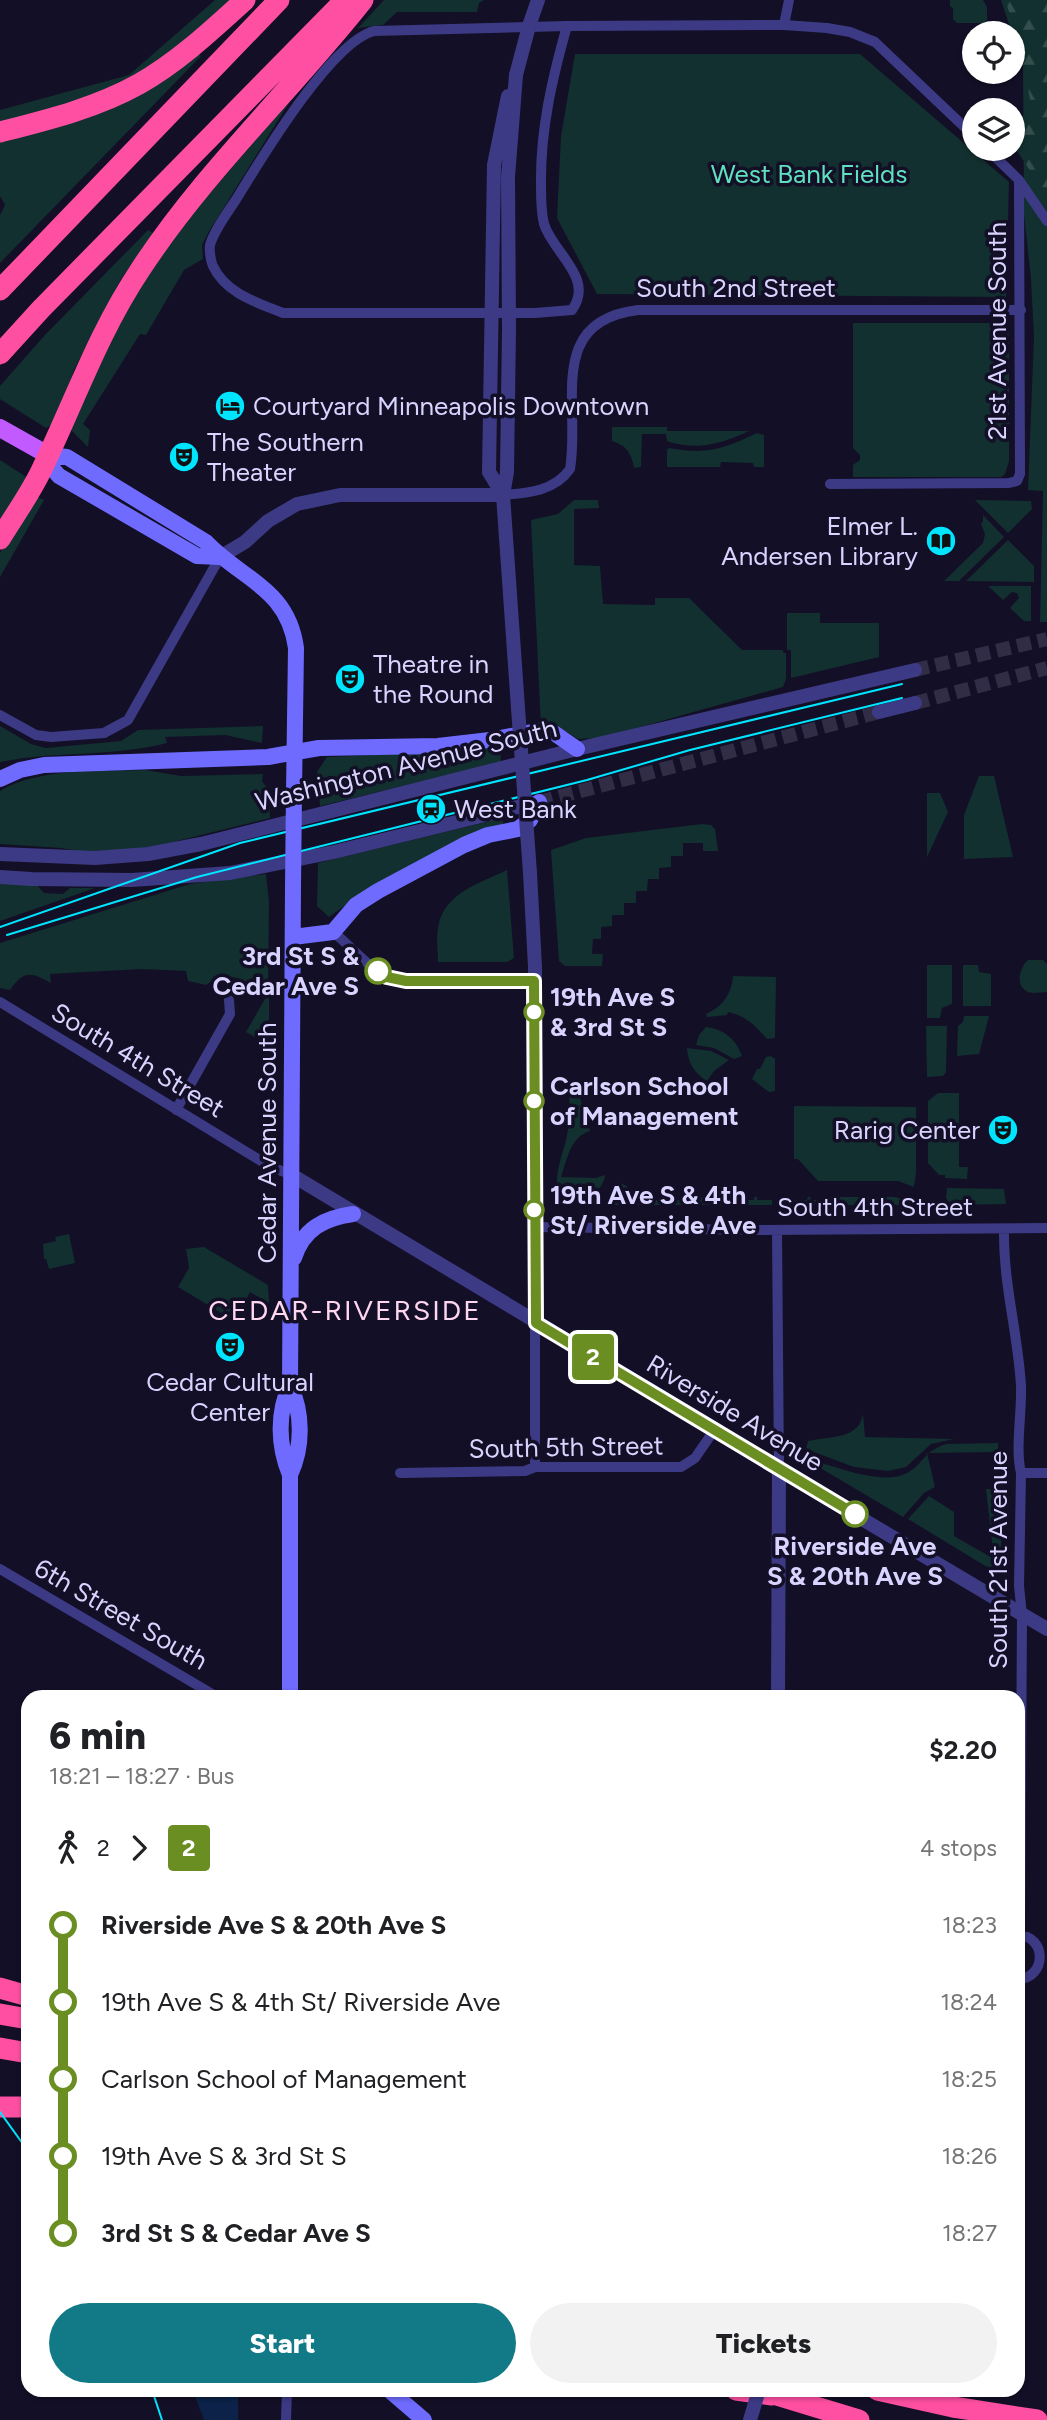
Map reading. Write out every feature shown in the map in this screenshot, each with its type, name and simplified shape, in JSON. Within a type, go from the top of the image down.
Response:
[{"type":"highway","points":[[0,132],[69,113],[138,84],[166,67],[246,0]]},
{"type":"highway","points":[[0,290],[279,0]]},
{"type":"highway","points":[[2,352],[345,0]]},
{"type":"highway","points":[[0,539],[37,479],[94,353],[139,271],[218,167],[331,41],[363,0]]},
{"type":"highway","points":[[0,1988],[21,1994]]},
{"type":"highway","points":[[0,2014],[21,2018]]},
{"type":"highway","points":[[0,2107],[21,2107]]},
{"type":"highway","points":[[783,2397],[859,2420]]},
{"type":"highway","points":[[908,2397],[1037,2420]]},
{"type":"main road","points":[[0,428],[48,455],[58,476],[198,556],[220,557]]},
{"type":"main road","name":"Cedar Avenue South","points":[[220,557],[264,587],[280,603],[291,626],[296,648],[290,1385],[281,1403],[282,1455],[290,1475],[290,1690]]},
{"type":"main road","points":[[0,779],[20,770],[44,765],[268,757],[319,748],[438,746],[537,731],[554,733],[577,749]]},
{"type":"main road","points":[[293,937],[333,932],[356,905],[378,891],[464,845],[488,835],[518,829],[530,820],[539,802]]},
{"type":"main road","points":[[290,1267],[299,1243],[307,1234],[333,1216],[353,1214]]},
{"type":"main road","points":[[398,2397],[424,2420]]},
{"type":"street","points":[[503,495],[489,472],[494,165],[502,118],[538,0]]},
{"type":"street","points":[[783,25],[789,0]]},
{"type":"street","points":[[568,26],[552,79],[544,127],[541,206],[545,225],[552,239],[577,275],[579,296],[572,310],[509,313],[283,313],[255,302],[225,284],[213,266],[210,246],[217,232],[300,101],[359,37],[374,31],[568,26],[783,25],[850,32],[875,42],[962,125]]},
{"type":"street","points":[[516,75],[508,177],[507,472],[503,495],[530,873],[534,981],[534,1466]]},
{"type":"street","points":[[999,161],[1019,180],[1047,221]]},
{"type":"street","name":"21st Avenue South","points":[[830,484],[1017,481],[1020,474],[1019,180]]},
{"type":"street","name":"South 2nd Street","points":[[503,495],[548,488],[565,477],[570,469],[573,362],[584,338],[594,326],[621,312],[1021,310]]},
{"type":"street","points":[[0,715],[36,735],[51,737],[104,733],[128,720],[220,557],[245,542],[268,521],[297,504],[340,495],[503,495]]},
{"type":"street","name":"Washington Avenue South","points":[[0,854],[95,858],[148,854],[201,844],[577,749],[915,670]]},
{"type":"street","points":[[879,712],[915,703]]},
{"type":"street","points":[[0,877],[132,880],[230,873],[334,852],[539,802]]},
{"type":"street","points":[[333,932],[353,947],[370,966],[387,977],[406,981],[534,981]]},
{"type":"street","points":[[176,1110],[230,1014],[229,1000]]},
{"type":"street","name":"South 4th Street","points":[[0,1002],[271,1167],[290,1174]]},
{"type":"street","name":"Riverside Avenue","points":[[290,1174],[1047,1629]]},
{"type":"street","name":"South 4th Street","points":[[534,1227],[777,1230],[1047,1228]]},
{"type":"street","name":"South 21st Avenue","points":[[1004,1229],[1005,1276],[1021,1385],[1018,1461],[1021,1473],[1020,1690]]},
{"type":"street","points":[[777,1230],[778,1690]]},
{"type":"street","name":"South 5th Street","points":[[400,1473],[525,1471],[534,1466],[681,1467],[695,1458],[715,1429]]},
{"type":"street","points":[[1021,1473],[1047,1473]]},
{"type":"street","name":"6th Street South","points":[[0,1569],[205,1690]]},
{"type":"street","name":"South 21st Avenue","points":[[1025,1936],[1034,1939],[1042,1950],[1043,1958],[1038,1971],[1025,1979]]},
{"type":"street","points":[[286,2420],[287,2397]]},
{"type":"street","points":[[750,2420],[763,2397]]},
{"type":"green space","points":[[215,0],[237,0],[208,27],[111,93],[0,124],[0,110],[129,75]]},
{"type":"green space","points":[[384,0],[484,0],[479,3],[477,12],[397,12],[383,25],[358,28]]},
{"type":"green space","points":[[950,0],[983,0],[987,7],[987,20],[957,23],[953,19],[953,8],[950,6]]},
{"type":"green space","points":[[1001,0],[1047,0],[1047,622],[1040,622],[1043,491],[1028,490],[1034,337],[1024,214],[1025,21],[1008,21]]},
{"type":"green space","points":[[1005,0],[1047,0],[1047,196],[1024,161],[1025,115],[1032,111],[1025,71],[1025,21],[1012,21]]},
{"type":"green space","points":[[195,51],[201,56],[0,263],[0,215],[5,205],[0,196],[0,140]]},
{"type":"green space","name":"West Bank Fields","points":[[575,54],[860,54],[962,142],[962,161],[985,161],[1009,182],[1006,297],[597,294],[557,218],[561,136]]},
{"type":"green space","points":[[290,101],[208,233],[202,245],[203,259],[184,270],[146,335],[140,334],[83,424],[90,430],[88,447],[67,429],[92,365],[161,249]]},
{"type":"green space","points":[[148,230],[153,233],[121,279],[74,370],[57,422],[46,428],[0,399],[0,386],[45,335]]},
{"type":"green space","points":[[853,323],[998,323],[1006,329],[1009,334],[1009,461],[1005,474],[1001,477],[853,477],[853,465],[860,460],[860,455],[853,448]]},
{"type":"green space","points":[[612,427],[667,427],[667,431],[749,431],[718,443],[698,446],[667,441],[666,434],[642,434],[641,467],[634,468],[628,451],[612,441]]},
{"type":"green space","points":[[757,433],[764,435],[764,467],[754,467],[753,463],[721,462],[720,467],[667,467],[669,448],[704,451],[735,443]]},
{"type":"green space","points":[[0,460],[28,478],[0,521]]},
{"type":"green space","points":[[35,496],[44,500],[0,577],[0,553]]},
{"type":"green space","points":[[574,500],[598,500],[599,508],[574,509],[574,565],[600,566],[603,604],[655,605],[655,598],[689,598],[742,650],[783,650],[783,653],[786,653],[786,679],[783,687],[601,738],[578,739],[567,732],[541,727],[531,520],[558,514]]},
{"type":"green space","points":[[975,500],[1031,501],[1032,509],[1008,533]]},
{"type":"green space","points":[[983,515],[1004,537],[959,581],[944,581],[983,543]]},
{"type":"green space","points":[[1008,540],[1034,566],[1034,582],[966,581]]},
{"type":"green space","points":[[988,586],[1031,586],[1031,621],[1024,621],[1010,608],[1019,598],[1017,593],[1012,592],[1003,600]]},
{"type":"green space","points":[[787,613],[820,613],[820,623],[879,623],[879,657],[791,678],[791,650],[787,650]]},
{"type":"green space","points":[[0,726],[31,744],[46,748],[121,741],[138,730],[263,726],[262,743],[225,735],[165,737],[167,743],[146,747],[0,762]]},
{"type":"green space","points":[[500,743],[501,762],[320,806],[317,772],[327,757],[399,754]]},
{"type":"green space","points":[[145,770],[181,776],[263,774],[262,781],[269,791],[270,818],[161,845],[128,850],[92,853],[0,844],[0,791],[16,783],[51,774]]},
{"type":"green space","points":[[979,776],[994,776],[1013,857],[964,859],[964,815]]},
{"type":"green space","points":[[927,793],[940,793],[948,812],[927,857]]},
{"type":"green space","points":[[503,818],[503,828],[351,901],[329,917],[317,906],[318,863]]},
{"type":"green space","points":[[711,825],[715,829],[718,851],[703,851],[703,843],[683,843],[683,856],[671,856],[671,867],[659,868],[659,879],[648,879],[647,891],[636,891],[636,903],[624,903],[624,915],[612,915],[612,926],[601,927],[601,939],[593,939],[592,954],[603,954],[602,966],[565,966],[559,961],[551,850],[586,838]]},
{"type":"green space","points":[[507,870],[514,958],[507,962],[438,962],[438,928],[447,906],[464,891]]},
{"type":"green space","points":[[266,874],[269,902],[268,985],[262,997],[250,985],[236,978],[222,977],[206,985],[188,981],[186,971],[141,969],[50,974],[51,983],[28,975],[10,990],[0,988],[0,943],[190,884]]},
{"type":"green space","points":[[0,881],[37,885],[44,893],[63,894],[70,888],[95,888],[0,921]]},
{"type":"green space","points":[[1028,960],[1043,960],[1047,964],[1047,992],[1030,993],[1021,985],[1021,972]]},
{"type":"green space","points":[[927,965],[952,965],[952,1004],[942,1008],[940,1018],[927,1018]]},
{"type":"green space","points":[[963,965],[978,965],[979,972],[991,974],[991,1006],[963,1006]]},
{"type":"green space","points":[[733,976],[776,977],[775,1038],[767,1039],[750,1022],[728,1012],[727,1015],[707,1017],[706,1014],[717,1008],[725,999],[731,989]]},
{"type":"green space","points":[[269,992],[269,1045],[246,1032]]},
{"type":"green space","points":[[964,1016],[989,1016],[979,1054],[957,1056],[958,1026],[963,1022]]},
{"type":"green space","points":[[926,1026],[947,1026],[946,1072],[943,1076],[927,1077]]},
{"type":"green space","points":[[706,1027],[728,1036],[742,1056],[734,1059],[714,1048],[696,1045],[699,1035]]},
{"type":"green space","points":[[687,1048],[711,1051],[729,1060],[714,1071],[707,1081],[692,1067]]},
{"type":"green space","points":[[766,1057],[775,1059],[775,1091],[769,1092],[752,1079]]},
{"type":"green space","points":[[938,1093],[959,1093],[959,1167],[968,1167],[967,1179],[945,1178],[945,1175],[939,1175],[928,1163],[928,1101]]},
{"type":"green space","points":[[569,1094],[580,1098],[590,1131],[578,1138],[574,1144],[561,1177],[596,1178],[605,1175],[600,1187],[590,1196],[564,1201],[559,1194],[557,1178],[569,1125]]},
{"type":"green space","points":[[794,1106],[916,1107],[914,1187],[898,1181],[818,1181],[798,1159],[794,1159]]},
{"type":"green space","points":[[621,1183],[628,1187],[622,1200],[739,1197],[740,1200],[754,1200],[754,1197],[757,1197],[757,1200],[772,1200],[772,1205],[612,1205],[607,1201]]},
{"type":"green space","points":[[947,1188],[1004,1189],[1006,1204],[951,1205],[946,1198]]},
{"type":"green space","points":[[808,1197],[811,1200],[825,1200],[825,1197],[895,1197],[906,1200],[903,1205],[794,1205],[794,1200],[807,1200]]},
{"type":"green space","points":[[69,1234],[75,1263],[49,1269],[44,1259],[43,1244],[56,1241],[55,1237]]},
{"type":"green space","points":[[204,1247],[268,1285],[269,1303],[250,1292],[241,1309],[235,1305],[228,1317],[178,1287],[189,1268],[186,1249]]},
{"type":"green space","points":[[863,1414],[865,1437],[954,1439],[931,1444],[906,1467],[888,1471],[854,1467],[806,1449],[808,1441],[849,1433],[856,1428]]},
{"type":"green space","points":[[998,1443],[998,1452],[929,1453],[946,1444]]},
{"type":"green space","points":[[927,1455],[935,1487],[924,1493],[903,1517],[805,1459],[870,1476],[896,1477],[917,1466]]},
{"type":"green space","points":[[986,1489],[1002,1489],[1001,1570],[997,1573],[908,1519],[929,1496],[954,1512],[954,1536],[994,1559]]},
{"type":"water","points":[[195,2397],[238,2397],[238,2420],[204,2420]]},
{"type":"tunnel","points":[[915,670],[1047,639]]},
{"type":"tunnel","points":[[915,703],[1047,668]]},
{"type":"tunnel","points":[[539,802],[879,712]]},
{"type":"tram line","points":[[0,927],[240,843],[902,684]]},
{"type":"tram line","points":[[7,935],[197,877],[902,698]]},
{"type":"tram line","points":[[0,2112],[21,2141]]},
{"type":"tram line","points":[[154,2397],[162,2420]]},
{"type":"bus line","name":"2","points":[[378,971],[387,977],[406,981],[534,981],[536,1323],[855,1514]]},
{"type":"place","name":"Courtyard Minneapolis Downtown","points":[[230,406]]},
{"type":"place","name":"The Southern Theater","points":[[184,457]]},
{"type":"place","name":"Elmer L. Andersen Library","points":[[941,541]]},
{"type":"place","name":"Theatre in the Round","points":[[350,679]]},
{"type":"place","name":"West Bank","points":[[431,809]]},
{"type":"place","name":"3rd St S & Cedar Ave S","points":[[378,971]]},
{"type":"place","name":"19th Ave S & 3rd St S","points":[[534,1012]]},
{"type":"place","name":"Carlson School of Management","points":[[534,1101]]},
{"type":"place","name":"Rarig Center","points":[[1003,1130]]},
{"type":"place","name":"19th Ave S & 4th St/ Riverside Ave","points":[[534,1210]]},
{"type":"place","name":"Cedar Cultural Center","points":[[230,1347]]},
{"type":"place","name":"Riverside Ave S & 20th Ave S","points":[[855,1514]]},
{"type":"district","name":"CEDAR-RIVERSIDE","points":[[345,1310]]}]
